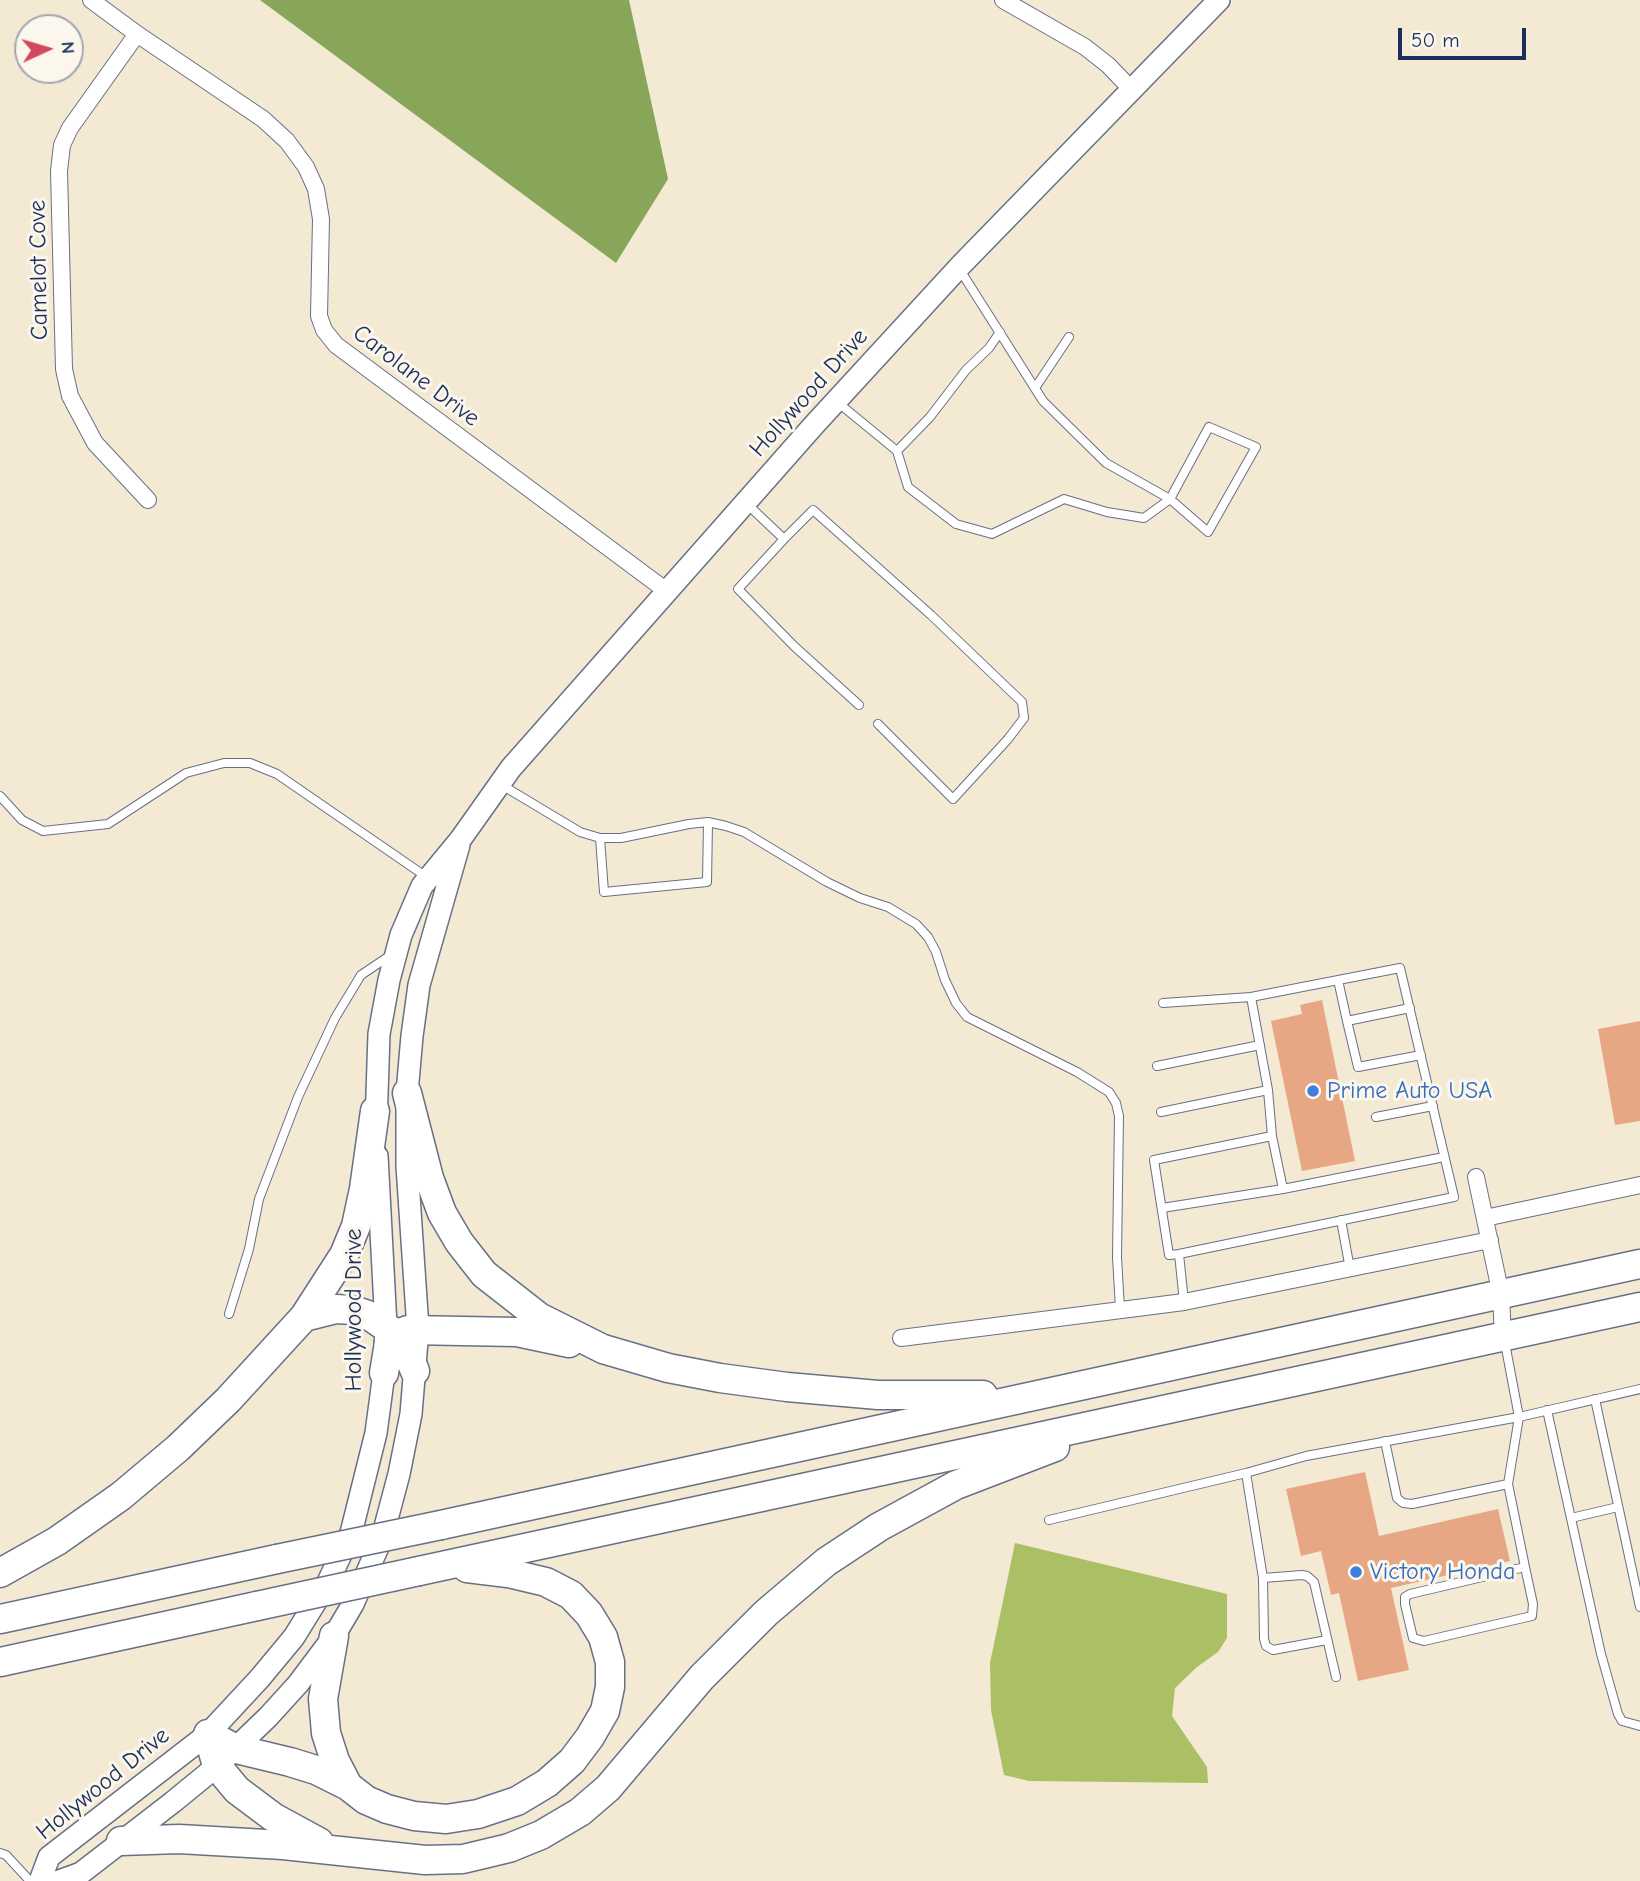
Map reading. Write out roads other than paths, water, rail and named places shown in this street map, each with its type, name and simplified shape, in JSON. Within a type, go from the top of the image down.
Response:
[{"type":"highway","points":[[407,1093],[429,1178],[442,1213],[459,1242],[484,1274],[511,1297],[539,1317],[603,1349]]},
{"type":"highway","points":[[0,1573],[57,1541],[130,1488],[228,1400],[304,1317],[344,1255],[356,1226],[375,1111]]},
{"type":"highway","points":[[0,1619],[1640,1264]]},
{"type":"highway","points":[[0,1662],[1640,1307]]},
{"type":"highway","points":[[304,1317],[336,1308],[368,1315],[400,1330],[517,1332],[603,1349],[668,1368],[787,1387],[878,1395],[1038,1395]]},
{"type":"highway","points":[[400,1330],[415,1371]]},
{"type":"highway","points":[[384,1373],[389,1343],[400,1330]]},
{"type":"highway","points":[[121,1841],[179,1839],[337,1850],[425,1860],[463,1858],[509,1848],[541,1835],[580,1812],[608,1788],[702,1677],[766,1613],[826,1562],[878,1527],[956,1485],[1143,1414]]},
{"type":"highway","points":[[226,1758],[290,1762],[316,1770],[376,1804],[414,1816],[446,1819],[478,1814],[517,1801],[547,1783],[572,1761],[605,1711],[610,1687],[610,1662],[603,1637],[589,1614],[571,1595],[546,1582],[508,1573],[447,1565]]},
{"type":"highway","points":[[334,1636],[323,1699],[326,1733],[335,1761],[348,1786]]},
{"type":"highway","points":[[208,1734],[226,1758],[237,1790],[273,1817],[337,1850]]},
{"type":"main road","name":"Hollywood Drive","points":[[400,1330],[375,1111],[379,1034],[396,952],[422,886],[529,748],[836,401],[958,267],[1219,0]]},
{"type":"main road","name":"Hollywood Drive","points":[[400,1330],[407,1166],[407,1093],[419,985],[460,840]]},
{"type":"main road","name":"Hollywood Drive","points":[[59,1881],[81,1873],[226,1758],[299,1684],[334,1636],[353,1604],[382,1538],[411,1414],[415,1371]]},
{"type":"main road","name":"Hollywood Drive","points":[[40,1881],[49,1857],[208,1734],[294,1637],[328,1582],[354,1522],[376,1433],[384,1373]]},
{"type":"street","name":"Carolane Drive","points":[[91,0],[263,119],[287,141],[306,167],[316,189],[321,219],[319,316],[324,330],[336,345],[668,592]]},
{"type":"street","points":[[1003,0],[1085,47],[1108,65],[1132,90]]},
{"type":"street","name":"Camelot Cove","points":[[137,34],[70,128],[62,145],[59,171],[64,369],[70,396],[95,443],[148,500]]},
{"type":"street","points":[[1476,1177],[1501,1295],[1503,1336]]},
{"type":"street","points":[[1485,1219],[1640,1185]]},
{"type":"street","points":[[901,1338],[1184,1301],[1490,1240]]},
{"type":"lane","points":[[836,401],[897,451],[908,487],[956,524],[992,534],[1064,499],[1107,512],[1144,519],[1170,499],[1209,427],[1256,447],[1208,531],[1170,499],[1106,463],[1043,401],[958,267]]},
{"type":"lane","points":[[897,451],[930,417],[1000,332]]},
{"type":"lane","points":[[1035,388],[1069,337]]},
{"type":"lane","points":[[746,503],[784,538]]},
{"type":"lane","points":[[859,705],[794,646],[738,589],[813,510],[931,615],[1022,702],[1024,718],[1009,740],[953,799],[878,724]]},
{"type":"lane","points":[[0,796],[22,820],[43,831],[108,824],[186,773],[224,763],[250,763],[277,774],[428,878]]},
{"type":"lane","points":[[500,784],[580,832],[600,838],[621,838],[708,822],[744,832],[827,882],[860,898],[888,907],[916,924],[928,937],[956,1003],[967,1017],[1077,1072],[1109,1092],[1116,1102],[1119,1115],[1120,1309]]},
{"type":"lane","points":[[600,838],[604,892],[707,882],[708,822]]},
{"type":"lane","points":[[229,1314],[249,1249],[259,1199],[298,1097],[335,1018],[361,975],[396,952]]},
{"type":"lane","points":[[1163,1003],[1251,996],[1400,968],[1454,1197],[1169,1255],[1154,1160],[1272,1136]]},
{"type":"lane","points":[[1338,980],[1358,1067],[1420,1055]]},
{"type":"lane","points":[[1251,996],[1268,1090],[1272,1136],[1283,1189]]},
{"type":"lane","points":[[1347,1021],[1410,1008]]},
{"type":"lane","points":[[1157,1066],[1260,1045]]},
{"type":"lane","points":[[1161,1112],[1268,1090]]},
{"type":"lane","points":[[1376,1117],[1433,1106]]},
{"type":"lane","points":[[1163,1208],[1283,1189],[1444,1157]]},
{"type":"lane","points":[[1341,1220],[1350,1269]]},
{"type":"lane","points":[[1179,1254],[1184,1301]]},
{"type":"lane","points":[[1503,1336],[1519,1417],[1508,1484],[1533,1604],[1532,1616],[1424,1642],[1413,1638],[1405,1604],[1405,1597],[1409,1594],[1525,1567]]},
{"type":"lane","points":[[1049,1520],[1306,1456],[1519,1417],[1640,1389]]},
{"type":"lane","points":[[1595,1399],[1640,1607]]},
{"type":"lane","points":[[1547,1410],[1601,1654],[1618,1714],[1622,1721],[1640,1726]]},
{"type":"lane","points":[[1385,1441],[1397,1498],[1403,1503],[1412,1504],[1508,1484]]},
{"type":"lane","points":[[1246,1473],[1263,1578],[1266,1646],[1273,1650],[1327,1640]]},
{"type":"lane","points":[[1571,1518],[1618,1507]]},
{"type":"lane","points":[[1263,1578],[1302,1575],[1311,1579],[1336,1677]]},
{"type":"lane","points":[[0,1853],[6,1855],[30,1881]]},
{"type":"place","name":"Prime Auto USA","points":[[1313,1091]]},
{"type":"place","name":"Victory Honda","points":[[1356,1572]]}]
